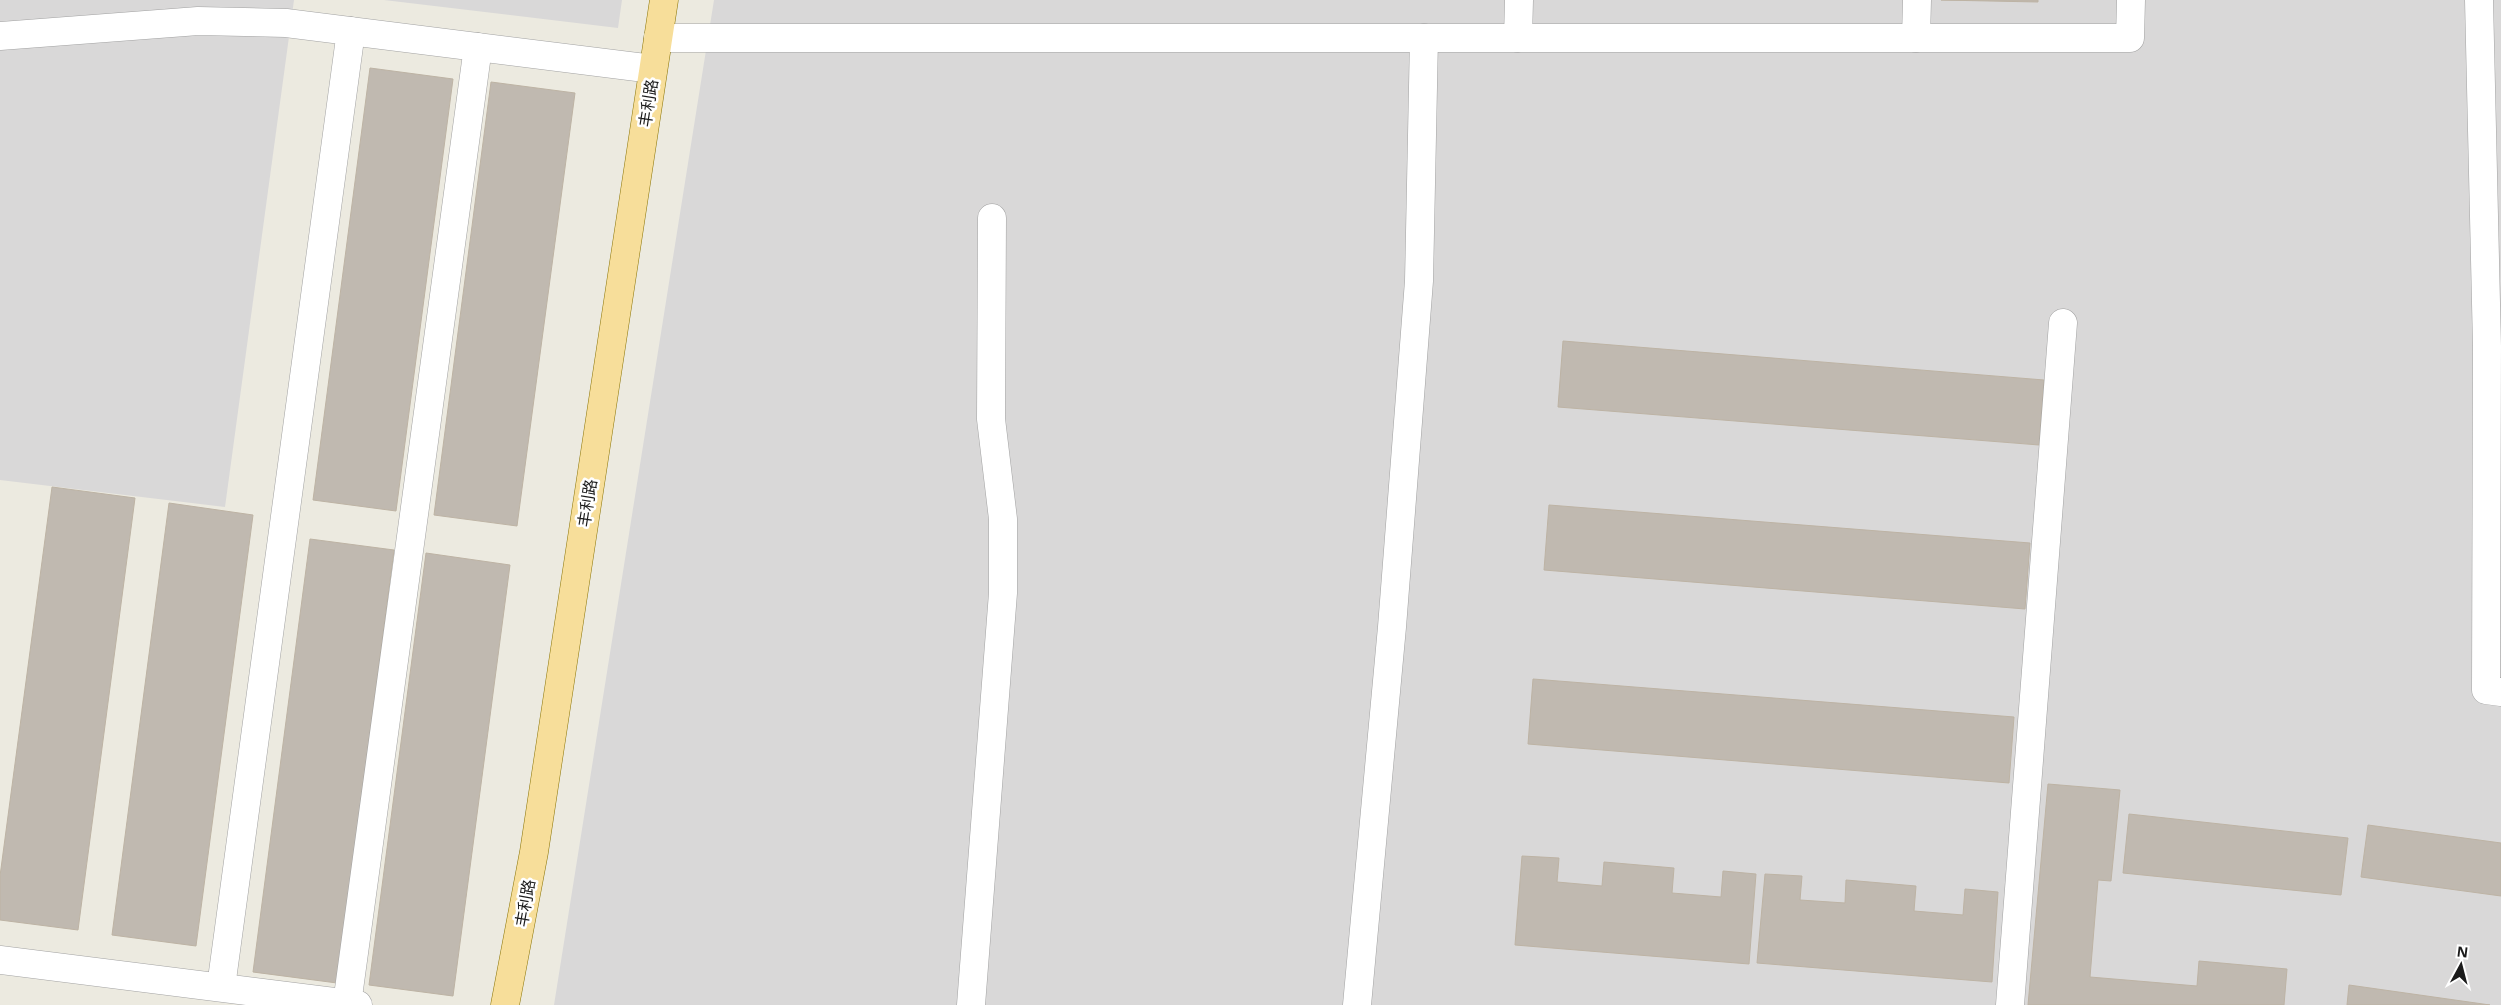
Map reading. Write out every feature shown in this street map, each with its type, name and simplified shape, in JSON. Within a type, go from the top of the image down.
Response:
[{"type":"main road","name":"丰利路","points":[[505,1005],[534,852],[664,0]]},
{"type":"street","points":[[1518,38],[1519,0]]},
{"type":"street","points":[[1916,38],[1917,0]]},
{"type":"street","points":[[658,38],[2130,38],[2131,0]]},
{"type":"street","points":[[2480,0],[2487,346],[2486,690],[2501,692]]},
{"type":"street","points":[[0,36],[198,21],[286,23],[653,69]]},
{"type":"street","points":[[221,988],[350,31]]},
{"type":"street","points":[[1357,1005],[1392,627],[1419,281],[1424,38]]},
{"type":"street","points":[[0,960],[353,1004],[478,47]]},
{"type":"street","points":[[971,1005],[1003,593],[1003,519],[991,419],[992,218]]},
{"type":"street","points":[[2010,1005],[2063,323]]},
{"type":"shaded area","points":[[0,0],[294,0],[225,507],[0,480]]},
{"type":"shaded area","points":[[384,0],[622,0],[618,28]]},
{"type":"shaded area","points":[[714,0],[2501,0],[2501,1005],[554,1005]]},
{"type":"building","points":[[1941,0],[2038,0],[2038,2]]},
{"type":"building","points":[[370,68],[453,79],[396,511],[313,500]]},
{"type":"building","points":[[491,82],[575,93],[517,526],[434,515]]},
{"type":"building","points":[[1563,341],[2044,380],[2039,445],[1558,407]]},
{"type":"building","points":[[52,487],[135,498],[78,930],[0,920],[0,876]]},
{"type":"building","points":[[169,503],[253,515],[196,946],[112,935]]},
{"type":"building","points":[[1549,505],[2030,543],[2025,609],[1544,570]]},
{"type":"building","points":[[310,539],[394,550],[337,983],[253,972]]},
{"type":"building","points":[[426,553],[510,565],[453,996],[369,985]]},
{"type":"building","points":[[1533,679],[2014,717],[2009,783],[1528,744]]},
{"type":"building","points":[[2048,784],[2120,790],[2111,881],[2098,880],[2090,977],[2197,986],[2199,961],[2287,969],[2284,1005],[2028,1005]]},
{"type":"building","points":[[2129,814],[2348,838],[2341,895],[2123,873]]},
{"type":"building","points":[[2368,825],[2501,843],[2501,896],[2361,877]]},
{"type":"building","points":[[1522,856],[1559,858],[1557,882],[1602,886],[1604,862],[1674,868],[1672,893],[1721,897],[1723,871],[1756,874],[1749,964],[1515,945]]},
{"type":"building","points":[[1765,874],[1802,876],[1800,900],[1845,903],[1846,880],[1916,886],[1914,911],[1963,915],[1965,889],[1998,892],[1992,982],[1757,963]]},
{"type":"building","points":[[2349,985],[2490,1005],[2347,1005]]}]
